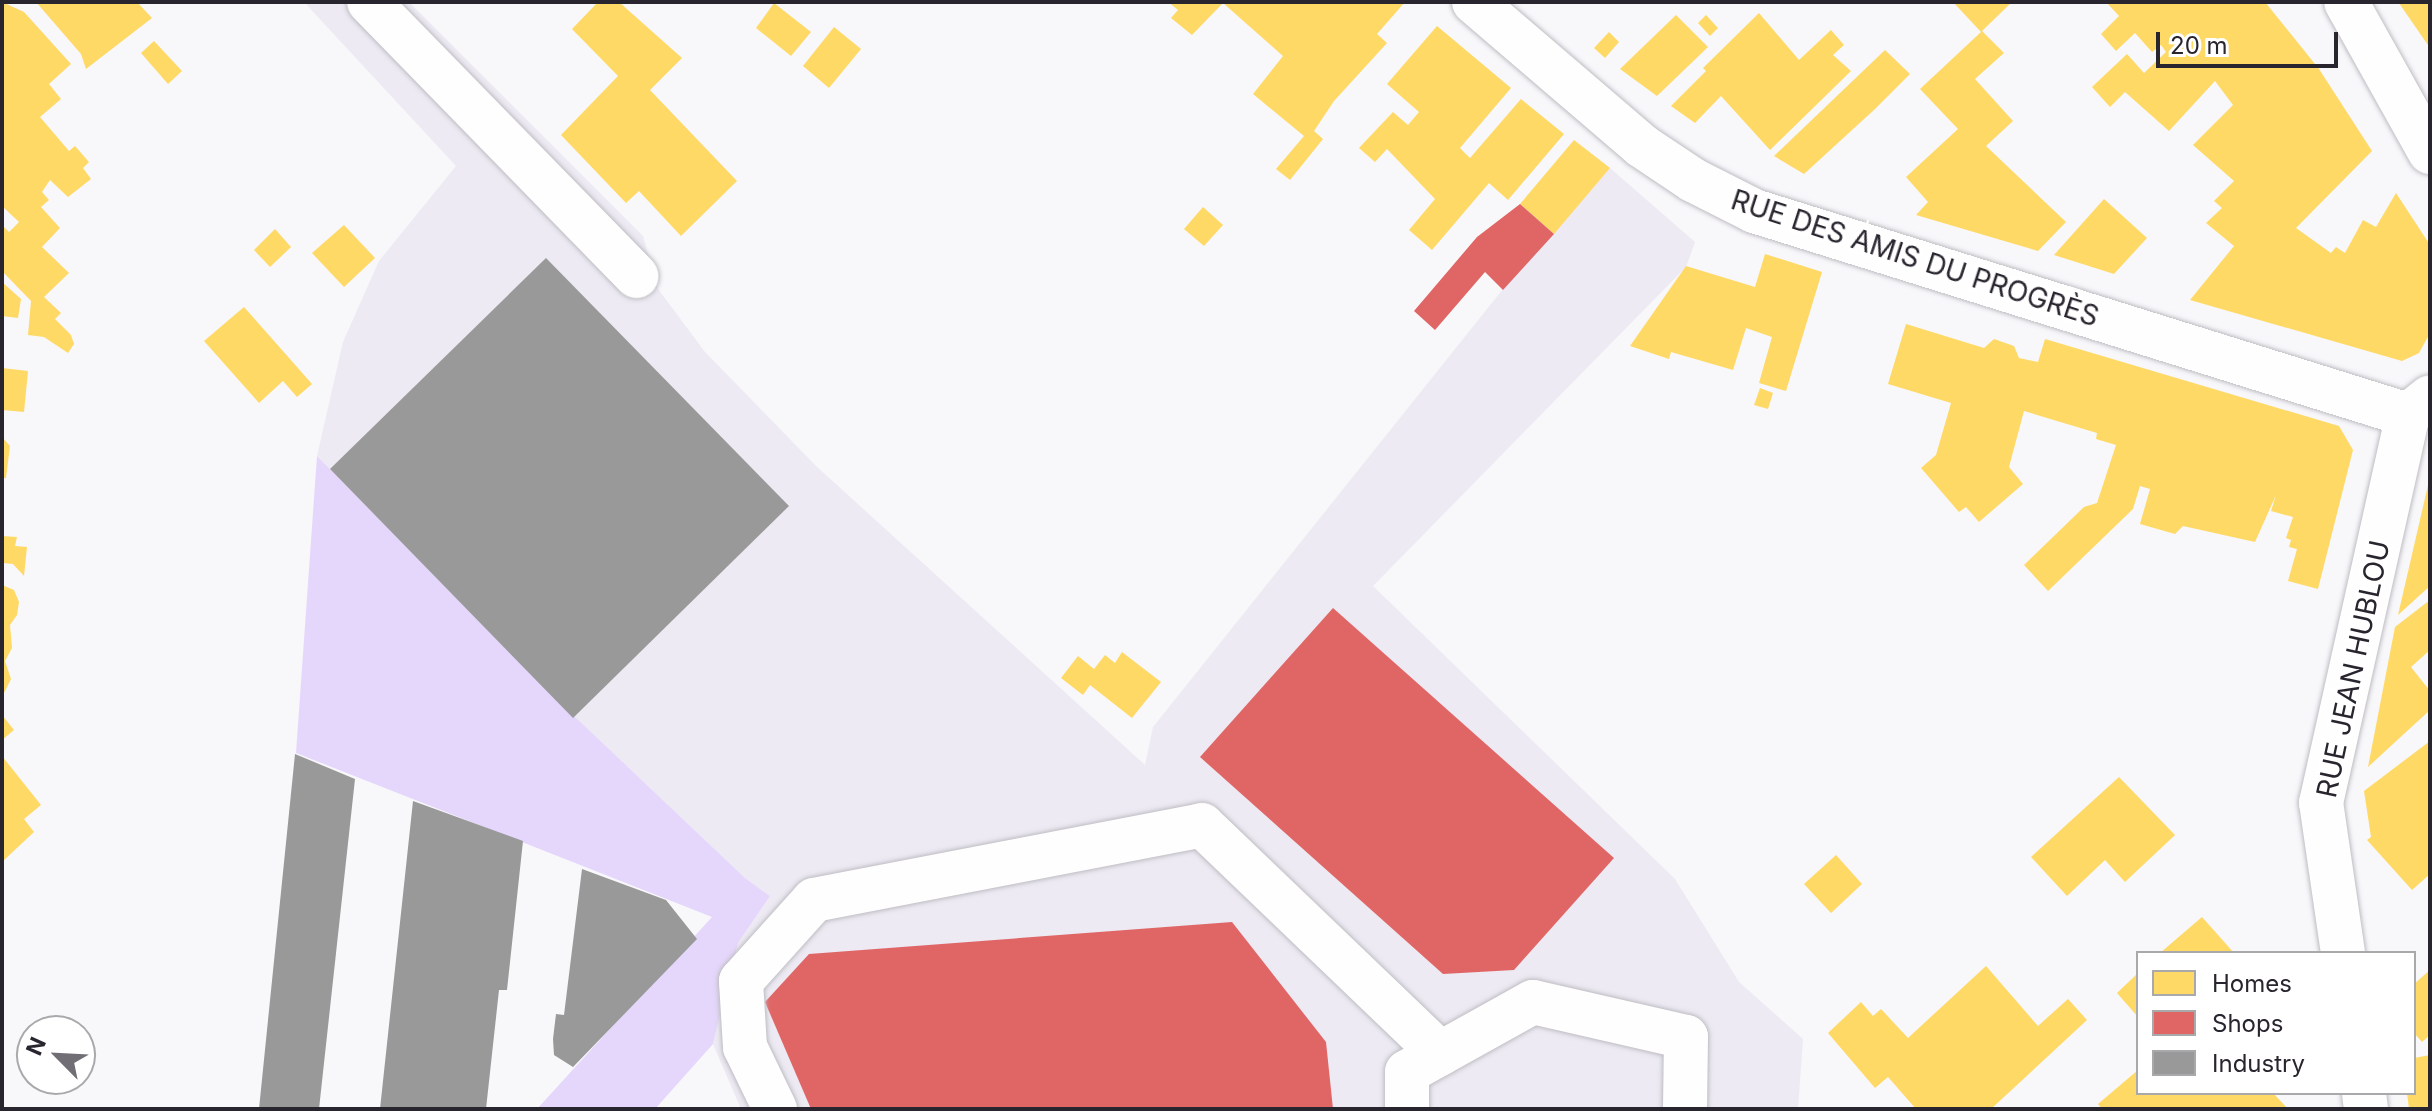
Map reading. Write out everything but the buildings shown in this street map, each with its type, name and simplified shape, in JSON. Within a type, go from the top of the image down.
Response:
[{"type":"street","points":[[369,2],[636,276]]},
{"type":"street","name":"RUE DES AMIS DU PROGRÈS","points":[[1474,2],[1642,146],[1693,180],[1754,211],[2419,406]]},
{"type":"street","points":[[2346,2],[2430,152]]},
{"type":"street","name":"RUE JEAN HUBLOU","points":[[2343,951],[2321,803],[2419,406]]},
{"type":"street","points":[[775,1109],[745,1047],[741,981],[814,900],[1202,825],[1440,1053]]},
{"type":"street","points":[[1407,1109],[1407,1072],[1533,1002],[1686,1037],[1685,1109]]},
{"type":"shaded area","points":[[304,2],[409,2],[643,236],[658,289],[705,352],[816,466],[1145,765],[1153,727],[1503,289],[1610,168],[1695,242],[1686,267],[1373,586],[1675,879],[1739,982],[1803,1039],[1798,1109],[741,1109],[713,1044],[738,943],[770,896],[745,878],[571,713],[317,456],[343,342],[379,261],[456,166]]},
{"type":"shaded area","points":[[317,456],[571,713],[745,878],[770,896],[738,943],[713,1044],[655,1109],[537,1109],[712,917],[296,753]]}]
